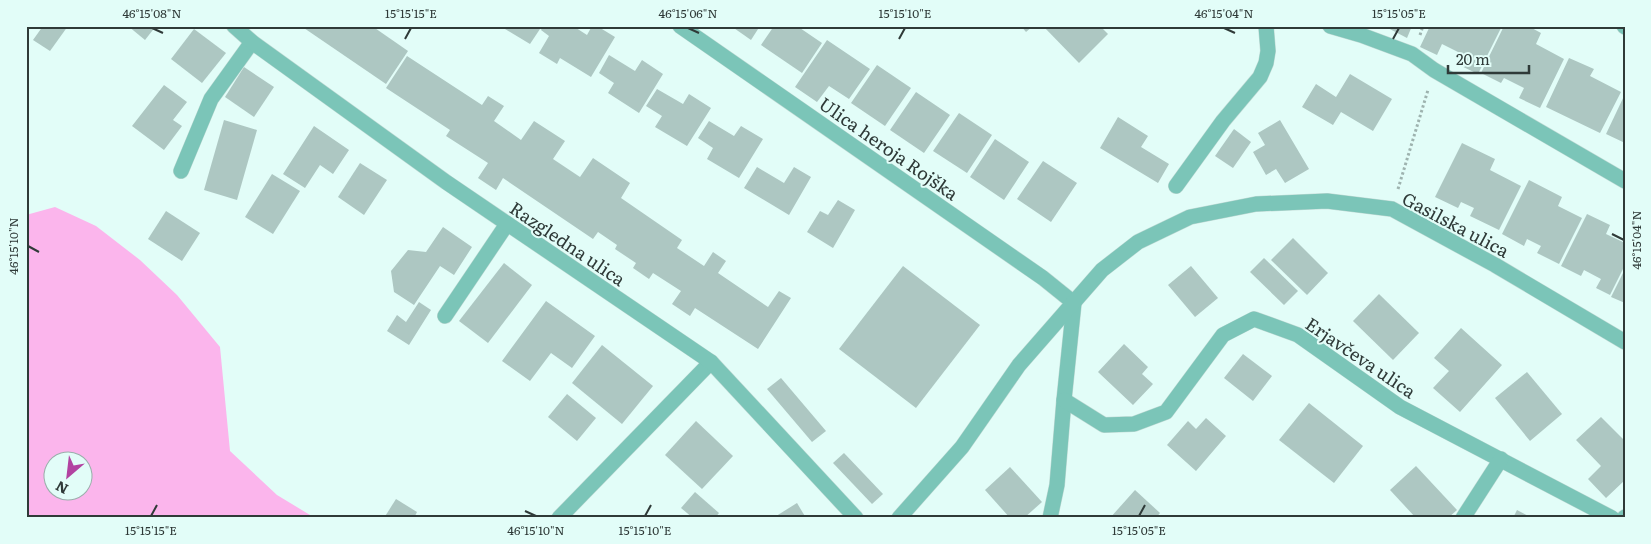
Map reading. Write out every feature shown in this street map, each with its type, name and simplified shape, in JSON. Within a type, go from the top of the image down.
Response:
[{"type":"street","name":"Razgledna ulica","points":[[234,26],[252,42],[446,182],[711,362],[856,518]]},
{"type":"street","name":"Ulica heroja Rojška","points":[[680,26],[1043,278],[1074,303]]},
{"type":"street","points":[[1176,186],[1223,121],[1260,77],[1266,63],[1268,51],[1266,26]]},
{"type":"street","points":[[1330,26],[1361,35],[1412,54],[1434,70],[1625,181]]},
{"type":"street","points":[[181,171],[211,99],[252,42]]},
{"type":"street","name":"Gasilska ulica","points":[[899,518],[962,447],[1019,365],[1102,270],[1138,242],[1190,217],[1256,204],[1327,201],[1392,209],[1495,266],[1625,342]]},
{"type":"street","points":[[445,316],[507,224]]},
{"type":"street","points":[[1050,518],[1058,485],[1074,303]]},
{"type":"street","name":"Erjavčeva ulica","points":[[1064,400],[1104,425],[1134,424],[1166,412],[1223,335],[1254,319],[1298,335],[1400,407],[1612,518]]},
{"type":"street","points":[[559,518],[711,362]]},
{"type":"street","points":[[1463,518],[1501,459]]},
{"type":"path","points":[[1392,209],[1434,70]]},
{"type":"shaded area","points":[[55,207],[96,226],[140,260],[177,295],[220,347],[230,451],[277,495],[315,518],[26,518],[26,215]]},
{"type":"building","points":[[43,26],[68,26],[50,51],[33,40]]},
{"type":"building","points":[[128,26],[156,26],[145,40]]},
{"type":"building","points":[[301,26],[372,26],[408,51],[386,84]]},
{"type":"building","points":[[507,26],[542,26],[530,44],[505,29]]},
{"type":"building","points":[[543,26],[573,26],[587,35],[592,26],[597,26],[615,37],[591,77],[560,58],[557,64],[539,53],[549,36],[541,30]]},
{"type":"building","points":[[731,26],[760,26],[751,40]]},
{"type":"building","points":[[774,26],[797,26],[822,43],[802,73],[761,45]]},
{"type":"building","points":[[1021,26],[1033,26],[1026,32]]},
{"type":"building","points":[[1043,26],[1100,26],[1108,34],[1079,63]]},
{"type":"building","points":[[1384,26],[1412,26],[1407,38]]},
{"type":"building","points":[[1430,26],[1502,26],[1478,74],[1457,64],[1462,54],[1442,44],[1437,55],[1420,47]]},
{"type":"building","points":[[1504,26],[1528,26],[1541,33],[1536,44],[1564,59],[1540,108],[1519,98],[1524,88],[1504,78],[1501,83],[1481,73]]},
{"type":"building","points":[[194,29],[226,53],[202,83],[171,59]]},
{"type":"building","points":[[827,40],[870,69],[849,99],[829,86],[817,102],[795,87]]},
{"type":"building","points":[[609,55],[635,71],[642,60],[663,74],[639,113],[608,93],[614,83],[599,73]]},
{"type":"building","points":[[407,56],[482,105],[488,96],[504,106],[494,121],[521,140],[534,121],[565,141],[553,159],[580,177],[593,158],[630,183],[621,198],[682,240],[677,248],[704,266],[713,252],[726,261],[718,273],[768,307],[779,291],[791,298],[758,349],[695,308],[690,316],[672,304],[681,291],[653,273],[649,279],[633,268],[636,263],[615,249],[617,245],[598,232],[593,239],[503,178],[496,190],[478,178],[488,163],[446,136],[450,130],[386,88]]},
{"type":"building","points":[[1569,58],[1594,69],[1590,76],[1621,92],[1600,133],[1546,107]]},
{"type":"building","points":[[877,65],[911,88],[885,126],[851,103]]},
{"type":"building","points":[[244,67],[274,87],[254,117],[225,97]]},
{"type":"building","points":[[1350,74],[1392,99],[1373,131],[1341,112],[1333,125],[1302,107],[1316,84],[1336,97]]},
{"type":"building","points":[[164,85],[187,102],[173,120],[182,126],[164,150],[132,126]]},
{"type":"building","points":[[657,89],[683,104],[689,94],[711,108],[687,146],[655,127],[662,116],[646,106]]},
{"type":"building","points":[[916,92],[950,115],[924,153],[890,130]]},
{"type":"building","points":[[1625,94],[1625,143],[1606,134]]},
{"type":"building","points":[[959,113],[992,135],[967,173],[933,151]]},
{"type":"building","points":[[1118,117],[1148,136],[1141,147],[1169,164],[1158,183],[1100,148]]},
{"type":"building","points":[[224,120],[257,130],[237,200],[204,190]]},
{"type":"building","points":[[1280,120],[1309,169],[1285,183],[1276,169],[1266,175],[1253,152],[1265,145],[1258,133]]},
{"type":"building","points":[[709,121],[734,136],[741,126],[763,139],[739,178],[707,159],[713,148],[698,138]]},
{"type":"building","points":[[314,126],[349,150],[333,174],[320,165],[305,188],[283,174]]},
{"type":"building","points":[[1234,129],[1251,142],[1233,168],[1215,156]]},
{"type":"building","points":[[995,139],[1029,162],[1004,200],[970,177]]},
{"type":"building","points":[[1462,143],[1495,159],[1490,170],[1521,186],[1499,230],[1470,216],[1474,208],[1461,202],[1458,208],[1435,197]]},
{"type":"building","points":[[1043,161],[1077,183],[1051,222],[1017,199]]},
{"type":"building","points":[[360,163],[387,180],[364,215],[338,197]]},
{"type":"building","points":[[757,167],[784,183],[794,167],[811,177],[789,215],[744,188]]},
{"type":"building","points":[[272,174],[300,191],[273,234],[245,217]]},
{"type":"building","points":[[1529,180],[1562,197],[1558,206],[1582,218],[1559,264],[1537,253],[1541,246],[1527,239],[1524,246],[1502,234]]},
{"type":"building","points":[[838,200],[855,210],[833,248],[807,232],[820,211],[828,215]]},
{"type":"building","points":[[166,211],[200,233],[182,261],[148,239]]},
{"type":"building","points":[[1587,214],[1610,225],[1606,234],[1625,243],[1625,265],[1610,295],[1596,288],[1601,279],[1584,270],[1581,276],[1561,266]]},
{"type":"building","points":[[443,227],[472,247],[454,275],[440,266],[414,305],[394,292],[391,271],[408,250],[426,252]]},
{"type":"building","points":[[1293,238],[1328,273],[1307,295],[1271,260]]},
{"type":"building","points":[[1264,258],[1298,291],[1284,305],[1250,272]]},
{"type":"building","points":[[504,263],[532,285],[488,343],[459,321]]},
{"type":"building","points":[[903,266],[980,325],[916,408],[839,349]]},
{"type":"building","points":[[1191,266],[1218,298],[1195,317],[1168,285]]},
{"type":"building","points":[[1625,269],[1625,303],[1611,297]]},
{"type":"building","points":[[1379,294],[1419,333],[1393,360],[1353,321]]},
{"type":"building","points":[[546,301],[595,336],[572,368],[551,353],[530,381],[502,361]]},
{"type":"building","points":[[419,302],[431,310],[409,345],[387,331],[397,315],[406,322]]},
{"type":"building","points":[[1461,328],[1502,365],[1460,412],[1433,388],[1449,371],[1434,358]]},
{"type":"building","points":[[1124,344],[1148,367],[1142,374],[1153,384],[1133,405],[1098,372]]},
{"type":"building","points":[[602,345],[653,386],[622,424],[572,383]]},
{"type":"building","points":[[1243,354],[1272,376],[1253,401],[1224,378]]},
{"type":"building","points":[[1527,372],[1562,414],[1530,441],[1495,398]]},
{"type":"building","points":[[781,378],[826,431],[812,442],[767,389]]},
{"type":"building","points":[[567,394],[596,418],[577,441],[548,417]]},
{"type":"building","points":[[1309,403],[1363,446],[1334,483],[1279,440]]},
{"type":"building","points":[[1601,417],[1625,441],[1625,480],[1606,498],[1588,479],[1601,466],[1576,440]]},
{"type":"building","points":[[1206,418],[1226,436],[1196,471],[1167,445],[1188,421],[1196,429]]},
{"type":"building","points":[[696,421],[733,456],[702,489],[665,455]]},
{"type":"building","points":[[844,453],[883,494],[872,504],[833,463]]},
{"type":"building","points":[[1416,466],[1457,510],[1448,518],[1416,518],[1390,490]]},
{"type":"building","points":[[1010,467],[1042,502],[1024,518],[1010,518],[985,490]]},
{"type":"building","points":[[1135,490],[1160,513],[1156,518],[1110,518]]},
{"type":"building","points":[[695,492],[719,513],[715,518],[693,518],[681,508]]},
{"type":"building","points":[[396,499],[417,512],[414,518],[384,518]]},
{"type":"building","points":[[797,503],[806,518],[773,518]]},
{"type":"building","points":[[1517,510],[1532,518],[1513,518]]}]
